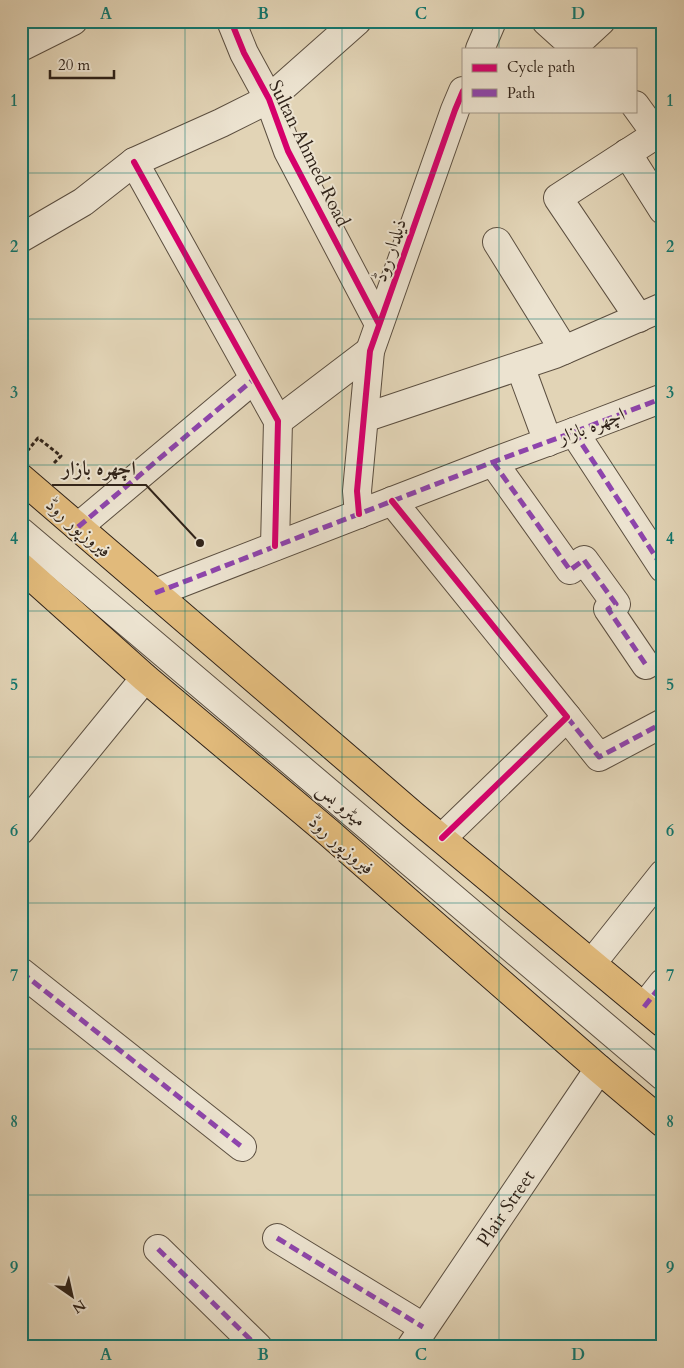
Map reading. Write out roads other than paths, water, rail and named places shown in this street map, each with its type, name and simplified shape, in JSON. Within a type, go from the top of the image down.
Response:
[{"type":"main road","name":"فیروزپور روڈ","points":[[21,478],[442,838],[653,1015]]},
{"type":"main road","name":"فیروزپور روڈ","points":[[21,567],[145,678],[328,832],[663,1123]]},
{"type":"street","points":[[21,47],[72,21]]},
{"type":"street","name":"Sultan Ahmed Road","points":[[231,21],[244,52],[269,99],[288,151],[380,324]]},
{"type":"street","points":[[21,238],[82,202],[134,162],[269,99],[357,21]]},
{"type":"street","points":[[480,48],[492,21]]},
{"type":"street","points":[[546,21],[576,47],[601,21]]},
{"type":"street","name":"ذیلدار روڈ","points":[[359,514],[358,491],[370,351],[462,93]]},
{"type":"street","points":[[364,418],[564,350],[651,312],[558,198],[660,132],[636,106]]},
{"type":"street","points":[[627,153],[663,210]]},
{"type":"street","points":[[134,162],[278,421],[275,546]]},
{"type":"street","points":[[497,242],[564,350]]},
{"type":"street","points":[[278,421],[370,351]]},
{"type":"street","points":[[520,366],[548,442]]},
{"type":"street","points":[[78,527],[254,379]]},
{"type":"street","name":"اچھرہ بازار","points":[[155,593],[492,462],[663,398]]},
{"type":"street","points":[[574,432],[659,555]]},
{"type":"street","points":[[492,462],[570,570],[584,560],[616,604],[608,609],[646,665]]},
{"type":"street","points":[[392,501],[599,757],[663,723]]},
{"type":"street","name":"میٹرو بس","points":[[21,532],[663,1076]]},
{"type":"street","points":[[21,830],[145,678]]},
{"type":"street","points":[[442,838],[567,717]]},
{"type":"street","points":[[592,963],[663,874]]},
{"type":"street","points":[[21,972],[242,1147]]},
{"type":"street","points":[[653,1015],[663,983]]},
{"type":"street","name":"Plair Street","points":[[417,1337],[599,1069]]},
{"type":"street","points":[[276,1238],[417,1337]]},
{"type":"street","points":[[158,1249],[258,1347]]},
{"type":"place","name":"اچھرہ بازار","points":[[200,543]]}]
